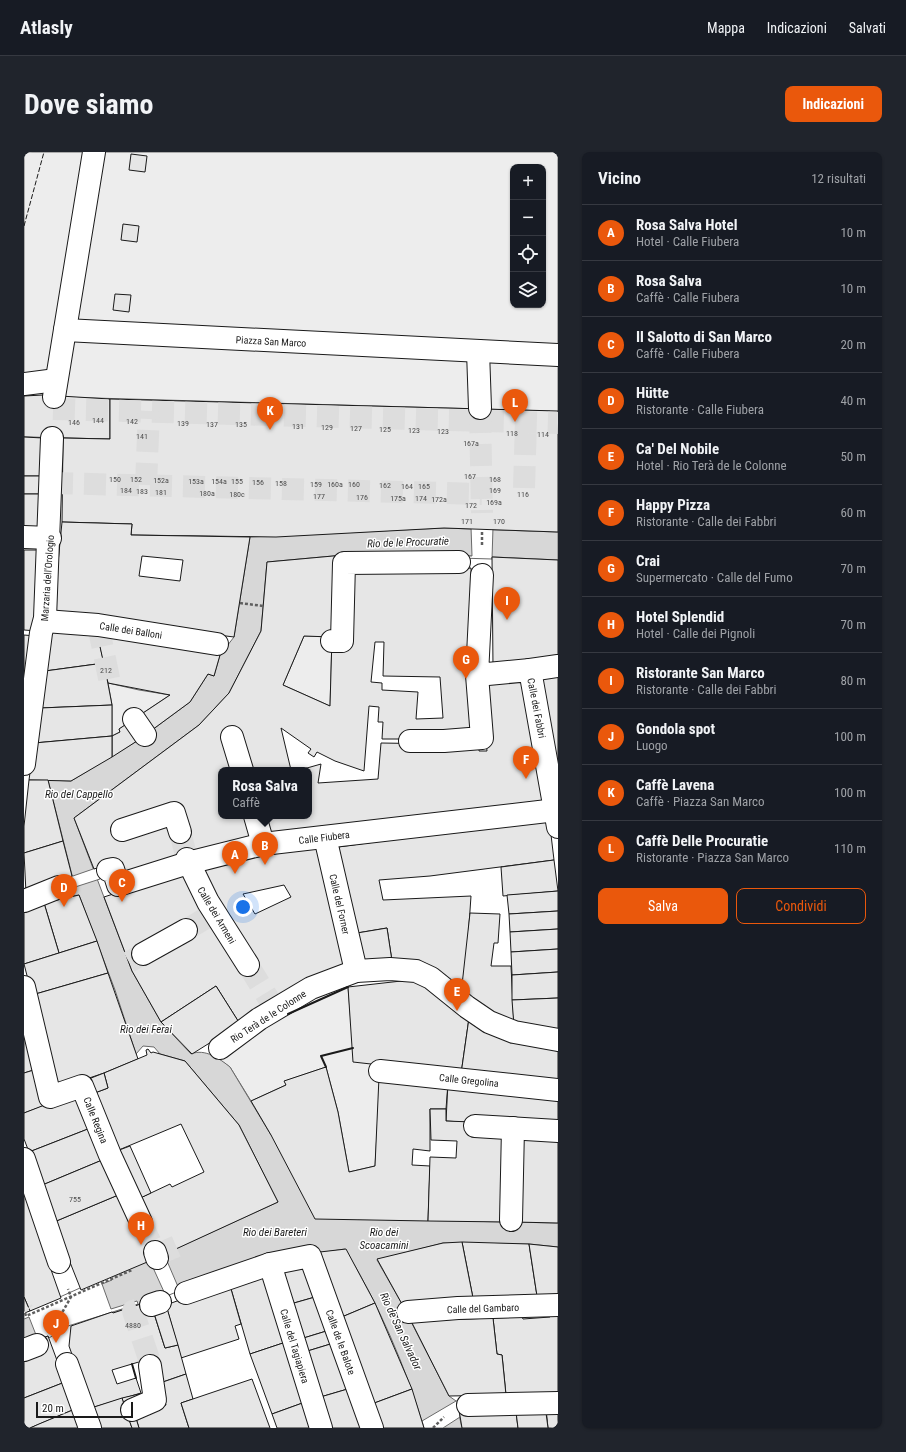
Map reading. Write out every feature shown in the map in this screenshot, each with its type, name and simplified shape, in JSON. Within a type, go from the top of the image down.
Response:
[{"type":"street","points":[[24,384],[55,388],[94,152]]},
{"type":"street","name":"Piazza San Marco","points":[[65,330],[558,355]]},
{"type":"street","points":[[478,351],[480,408]]},
{"type":"street","name":"Marzaria dell'Orologio","points":[[24,764],[36,629],[50,538],[52,438]]},
{"type":"street","points":[[24,537],[50,538]]},
{"type":"street","points":[[332,641],[342,640],[344,564],[459,562]]},
{"type":"street","points":[[410,741],[444,742],[482,738],[477,676],[482,575]]},
{"type":"street","name":"Calle dei Balloni","points":[[36,629],[98,625],[217,644]]},
{"type":"street","points":[[530,670],[558,666]]},
{"type":"street","name":"Calle dei Fabbri","points":[[477,676],[530,670],[557,819]]},
{"type":"street","points":[[232,737],[241,767]]},
{"type":"street","points":[[122,830],[174,813],[180,832]]},
{"type":"street","points":[[256,819],[263,844]]},
{"type":"street","name":"Calle Fiubera","points":[[108,870],[113,869],[118,885],[188,861],[263,844],[324,837],[557,819]]},
{"type":"street","name":"Calle del Forner","points":[[324,837],[356,970]]},
{"type":"street","name":"Calle dei Armeni","points":[[188,861],[213,914],[248,965]]},
{"type":"street","points":[[24,901],[59,887]]},
{"type":"street","points":[[143,954],[186,930]]},
{"type":"street","name":"Rio Terà de le Colonne","points":[[220,1048],[272,1005],[356,970],[390,969],[416,971],[431,978],[467,1007],[489,1022],[514,1032],[558,1040]]},
{"type":"street","name":"Calle Regina","points":[[24,988],[50,1097],[82,1086],[110,1155],[141,1222]]},
{"type":"street","name":"Calle Gregolina","points":[[380,1071],[558,1090]]},
{"type":"street","points":[[475,1126],[558,1131]]},
{"type":"street","points":[[511,1220],[513,1128]]},
{"type":"street","points":[[24,1159],[59,1262]]},
{"type":"street","name":"Calle de le Balote","points":[[270,1264],[310,1256],[372,1428]]},
{"type":"street","points":[[186,1293],[270,1264]]},
{"type":"street","name":"Calle del Tagiapiera","points":[[270,1264],[321,1428]]},
{"type":"street","name":"Calle del Gambaro","points":[[408,1312],[458,1308],[558,1306]]},
{"type":"street","points":[[132,1410],[155,1400],[149,1363]]},
{"type":"street","points":[[67,1364],[90,1428]]},
{"type":"street","points":[[468,1405],[558,1403]]},
{"type":"path","points":[[482,532],[482,548]]},
{"type":"path","points":[[240,603],[263,606]]},
{"type":"path","points":[[25,1313],[26,1316],[71,1295],[111,1279]]},
{"type":"path","points":[[54,1326],[71,1295]]},
{"type":"path","points":[[433,1428],[445,1417]]},
{"type":"shaded area","points":[[24,152],[558,152],[558,434],[550,411],[24,396]]},
{"type":"shaded area","points":[[304,636],[332,637],[330,706],[283,685]]},
{"type":"shaded area","points":[[108,683],[170,695],[119,729],[120,732],[112,736],[112,705]]},
{"type":"shaded area","points":[[348,987],[351,1023],[381,1065],[375,1166],[349,1172],[338,1112],[326,1067],[285,1081],[286,1085],[251,1101],[230,1067],[220,1060],[264,1025]]},
{"type":"water","points":[[444,528],[558,532],[558,560],[472,556],[344,555],[267,562],[261,631],[229,693],[199,725],[74,818],[132,971],[161,1022],[191,1054],[202,1052],[207,1053],[230,1067],[271,1135],[358,1219],[558,1223],[558,1247],[529,1244],[443,1243],[377,1260],[402,1304],[449,1396],[456,1401],[462,1428],[424,1428],[400,1358],[369,1292],[345,1249],[267,1261],[113,1313],[111,1309],[67,1324],[24,1345],[24,1313],[164,1254],[278,1202],[239,1125],[185,1061],[160,1054],[154,1047],[143,1046],[136,1054],[115,990],[79,895],[73,896],[70,888],[75,887],[48,780],[71,781],[137,741],[190,702],[208,674],[214,676],[220,655],[234,637],[250,537]]},
{"type":"pier","points":[[471,527],[493,527],[492,559],[459,558],[459,556],[472,556]]},
{"type":"pier","points":[[96,868],[100,879],[69,889],[73,886],[70,877]]},
{"type":"pier","points":[[164,1254],[179,1289],[184,1289],[159,1299],[165,1294],[150,1261]]},
{"type":"pier","points":[[110,1277],[112,1280],[102,1284],[111,1309],[137,1301],[138,1304],[68,1326],[49,1338],[48,1336],[38,1340],[29,1317],[24,1319],[24,1313],[80,1288]]},
{"type":"pier","points":[[458,1401],[461,1411],[459,1411],[460,1417],[443,1428],[424,1428],[422,1421]]},
{"type":"building","points":[[131,154],[147,156],[145,172],[129,170]]},
{"type":"building","points":[[123,224],[139,226],[137,242],[121,240]]},
{"type":"building","points":[[115,294],[131,295],[129,312],[113,310]]},
{"type":"building","points":[[43,395],[110,399],[110,439],[24,437],[24,396]]},
{"type":"building","points":[[110,399],[558,411],[558,532],[444,528],[276,537],[131,535],[132,524],[62,522],[63,438],[110,439]]},
{"type":"building","points":[[24,437],[43,438],[42,476],[24,476]]},
{"type":"building","points":[[24,476],[42,476],[42,494],[24,494]]},
{"type":"building","points":[[24,494],[42,494],[41,530],[24,530]]},
{"type":"building","points":[[62,522],[132,524],[131,535],[250,537],[234,637],[53,614]],"holes":[[[142,556],[183,560],[180,581],[139,576]]]},
{"type":"building","points":[[24,550],[42,550],[37,631],[24,630]]},
{"type":"building","points":[[344,555],[429,570],[471,568],[479,734],[408,739],[382,739],[383,722],[378,722],[379,707],[369,706],[364,771],[335,761],[317,752],[314,757],[308,753],[311,749],[281,728],[290,767],[218,767],[218,819],[249,819],[254,841],[120,877],[115,862],[94,869],[74,818],[199,725],[229,693],[261,631],[267,562]],"holes":[[[304,636],[332,637],[330,706],[283,685]],[[375,642],[384,642],[383,676],[440,677],[443,718],[416,719],[418,692],[382,690],[382,683],[371,682]]]},
{"type":"building","points":[[492,557],[558,560],[558,661],[493,667]]},
{"type":"building","points":[[50,631],[97,633],[104,663],[45,671]]},
{"type":"building","points":[[97,633],[173,644],[220,655],[214,676],[208,674],[190,702],[137,741],[112,757],[112,736],[120,732],[119,729],[170,695],[108,683]]},
{"type":"building","points":[[24,635],[36,636],[28,678],[24,678]]},
{"type":"building","points":[[104,663],[112,705],[40,708],[45,671]]},
{"type":"building","points":[[558,670],[558,794],[537,672]]},
{"type":"building","points":[[523,676],[546,806],[265,837],[262,819],[312,819],[312,767],[310,767],[321,764],[318,783],[378,779],[381,743],[445,744],[479,740],[479,751],[487,751],[479,681]]},
{"type":"building","points":[[112,705],[112,736],[34,743],[40,708]]},
{"type":"building","points":[[112,736],[112,757],[71,781],[29,780],[34,743]]},
{"type":"building","points":[[29,780],[48,780],[63,841],[24,853],[24,826]]},
{"type":"building","points":[[549,818],[554,860],[430,876],[379,880],[383,900],[471,896],[467,954],[461,994],[392,961],[387,928],[351,934],[331,848]]},
{"type":"building","points":[[63,841],[72,876],[26,893],[24,853]]},
{"type":"building","points":[[318,846],[351,961],[240,1024],[216,986],[161,1022],[132,971],[104,897],[186,870]],"holes":[[[284,885],[291,897],[255,914],[243,894]]]},
{"type":"building","points":[[554,860],[558,891],[503,896],[501,867]]},
{"type":"building","points":[[558,891],[558,911],[509,914],[507,895]]},
{"type":"building","points":[[79,895],[97,941],[59,953],[44,903]]},
{"type":"building","points":[[44,903],[59,953],[24,964],[24,909]]},
{"type":"building","points":[[558,911],[558,929],[510,932],[509,914]]},
{"type":"building","points":[[470,913],[500,914],[498,943],[494,943],[491,966],[511,966],[514,1026],[461,994]]},
{"type":"building","points":[[387,928],[392,961],[356,960],[351,934]]},
{"type":"building","points":[[558,929],[558,949],[511,952],[510,932]]},
{"type":"building","points":[[97,941],[108,973],[32,995],[24,964]]},
{"type":"building","points":[[558,949],[558,972],[512,975],[511,952]]},
{"type":"building","points":[[558,972],[558,998],[512,1000],[512,975]]},
{"type":"building","points":[[108,973],[138,1059],[104,1073],[54,1090],[32,995]]},
{"type":"building","points":[[419,979],[469,1018],[461,1074],[353,1062],[348,987]]},
{"type":"building","points":[[216,986],[240,1024],[192,1054],[161,1022]]},
{"type":"building","points":[[558,998],[558,1033],[514,1026],[512,1000]]},
{"type":"building","points":[[469,1018],[558,1048],[558,1086],[461,1074]]},
{"type":"building","points":[[30,1036],[37,1069],[24,1073],[24,1037]]},
{"type":"building","points":[[148,1049],[151,1053],[153,1052],[185,1061],[239,1125],[278,1202],[152,1260],[81,1290],[54,1222],[123,1193],[136,1200],[170,1184],[172,1187],[204,1172],[181,1124],[114,1152],[92,1094],[108,1088],[104,1073],[147,1055],[146,1050]]},
{"type":"building","points":[[326,1067],[338,1112],[349,1172],[375,1166],[379,1077],[448,1083],[446,1109],[430,1109],[430,1151],[413,1149],[412,1165],[430,1166],[428,1221],[315,1219],[271,1135],[251,1101],[286,1085],[284,1081]]},
{"type":"building","points":[[37,1069],[46,1105],[24,1113],[24,1073]]},
{"type":"building","points":[[104,1073],[108,1088],[92,1094],[86,1080]]},
{"type":"building","points":[[448,1083],[558,1093],[558,1128],[446,1121]]},
{"type":"building","points":[[78,1092],[93,1127],[29,1152],[24,1139],[24,1113]]},
{"type":"building","points":[[430,1109],[446,1109],[446,1121],[472,1122],[509,1132],[507,1222],[428,1221],[430,1157],[456,1158],[457,1141],[431,1140]]},
{"type":"building","points":[[93,1127],[107,1158],[40,1186],[29,1152]]},
{"type":"building","points":[[515,1131],[558,1134],[558,1223],[514,1222]]},
{"type":"building","points":[[130,1146],[151,1193],[136,1200],[114,1152]]},
{"type":"building","points":[[107,1158],[123,1193],[54,1222],[40,1186]]},
{"type":"building","points":[[24,1193],[61,1298],[30,1311],[24,1297]]},
{"type":"building","points":[[462,1242],[529,1244],[537,1296],[473,1298]]},
{"type":"building","points":[[462,1242],[473,1298],[402,1304],[377,1259],[443,1243]]},
{"type":"building","points":[[529,1244],[558,1247],[558,1296],[537,1296]]},
{"type":"building","points":[[346,1249],[375,1303],[337,1319],[311,1253]]},
{"type":"building","points":[[309,1260],[322,1295],[287,1305],[276,1269]]},
{"type":"building","points":[[267,1271],[289,1341],[250,1354],[229,1282]]},
{"type":"building","points":[[229,1282],[241,1324],[235,1326],[239,1339],[181,1358],[166,1305]]},
{"type":"building","points":[[322,1295],[333,1329],[297,1340],[287,1305]]},
{"type":"building","points":[[24,1297],[30,1311],[24,1313]]},
{"type":"building","points":[[150,1301],[165,1348],[178,1345],[186,1374],[160,1383],[152,1358],[112,1370],[117,1384],[136,1378],[141,1393],[91,1408],[69,1346],[71,1326]]},
{"type":"building","points":[[375,1303],[412,1389],[369,1405],[337,1319]]},
{"type":"building","points":[[166,1305],[178,1345],[165,1348],[153,1310]]},
{"type":"building","points":[[549,1315],[558,1315],[558,1395],[506,1395],[502,1355],[497,1354],[493,1318],[522,1317],[523,1319],[550,1317]]},
{"type":"building","points":[[493,1318],[497,1354],[502,1355],[506,1395],[449,1396],[411,1321]]},
{"type":"building","points":[[333,1329],[337,1342],[301,1353],[297,1340]]},
{"type":"building","points":[[48,1336],[65,1382],[24,1398],[24,1345]]},
{"type":"building","points":[[289,1341],[308,1401],[272,1414],[250,1354]]},
{"type":"building","points":[[337,1342],[351,1388],[317,1398],[301,1353]]},
{"type":"building","points":[[186,1374],[193,1399],[181,1403],[189,1428],[139,1428],[135,1415],[166,1405],[160,1383]]},
{"type":"building","points":[[252,1379],[270,1428],[189,1428],[181,1403]]},
{"type":"building","points":[[65,1382],[75,1409],[30,1428],[24,1428],[24,1398]]},
{"type":"building","points":[[351,1388],[366,1428],[327,1428],[317,1398]]},
{"type":"building","points":[[412,1389],[424,1428],[377,1428],[369,1405]]},
{"type":"building","points":[[139,1394],[141,1400],[124,1405],[122,1398]]},
{"type":"building","points":[[122,1398],[132,1428],[98,1428],[91,1408]]},
{"type":"building","points":[[308,1401],[317,1428],[277,1428],[272,1414]]},
{"type":"building","points":[[75,1409],[81,1428],[30,1428],[39,1424]]},
{"type":"building","points":[[546,1409],[558,1410],[558,1428],[548,1428]]},
{"type":"building","points":[[459,1410],[516,1412],[518,1428],[462,1428]]},
{"type":"building","points":[[516,1412],[546,1413],[548,1428],[518,1428]]},
{"type":"building","points":[[135,1415],[139,1428],[132,1428],[128,1417]]},
{"type":"tunnel","points":[[53,409],[558,423]]},
{"type":"tunnel","points":[[146,485],[149,411]]},
{"type":"tunnel","points":[[480,411],[482,513]]},
{"type":"tunnel","points":[[524,488],[526,422]]},
{"type":"tunnel","points":[[51,483],[482,494]]},
{"type":"tunnel","points":[[98,625],[110,683]]},
{"type":"tunnel","points":[[180,832],[187,859]]},
{"type":"tunnel","points":[[186,930],[211,915]]},
{"type":"tunnel","points":[[129,962],[143,954]]},
{"type":"tunnel","points":[[248,965],[270,1001]]},
{"type":"tunnel","points":[[141,1222],[155,1252]]},
{"type":"tunnel","points":[[156,1255],[177,1246]]},
{"type":"tunnel","points":[[149,1359],[133,1311],[151,1305]]},
{"type":"fence","points":[[24,226],[44,152]]},
{"type":"wall","points":[[288,1014],[348,987]]},
{"type":"wall","points":[[326,1067],[321,1056],[353,1048]]},
{"type":"wall","points":[[132,1364],[136,1378]]},
{"type":"place","name":"Caffè Delle Procuratie","points":[[515,422]]},
{"type":"place","name":"Caffè Lavena","points":[[270,430]]},
{"type":"place","name":"Ristorante San Marco","points":[[507,620]]},
{"type":"place","name":"Crai","points":[[466,679]]},
{"type":"place","name":"Happy Pizza","points":[[526,779]]},
{"type":"place","name":"Rosa Salva","points":[[265,865]]},
{"type":"place","name":"Rosa Salva Hotel","points":[[235,874]]},
{"type":"place","name":"Il Salotto di San Marco","points":[[122,902]]},
{"type":"place","name":"Hütte","points":[[64,907]]},
{"type":"place","name":"Ca' Del Nobile","points":[[457,1011]]},
{"type":"place","name":"Hotel Splendid","points":[[141,1245]]},
{"type":"place","name":"Gondola spot","points":[[56,1343]]},
{"type":"water label","name":"Rio de le Procuratie","points":[[408,542]]},
{"type":"water label","name":"Rio del Cappello","points":[[79,794]]},
{"type":"water label","name":"Rio dei Ferai","points":[[146,1029]]},
{"type":"water label","name":"Rio dei Bareteri","points":[[275,1232]]},
{"type":"water label","name":"Rio dei Scoacamini","points":[[384,1238]]},
{"type":"water label","name":"Rio de San Salvador","points":[[401,1331]]}]
